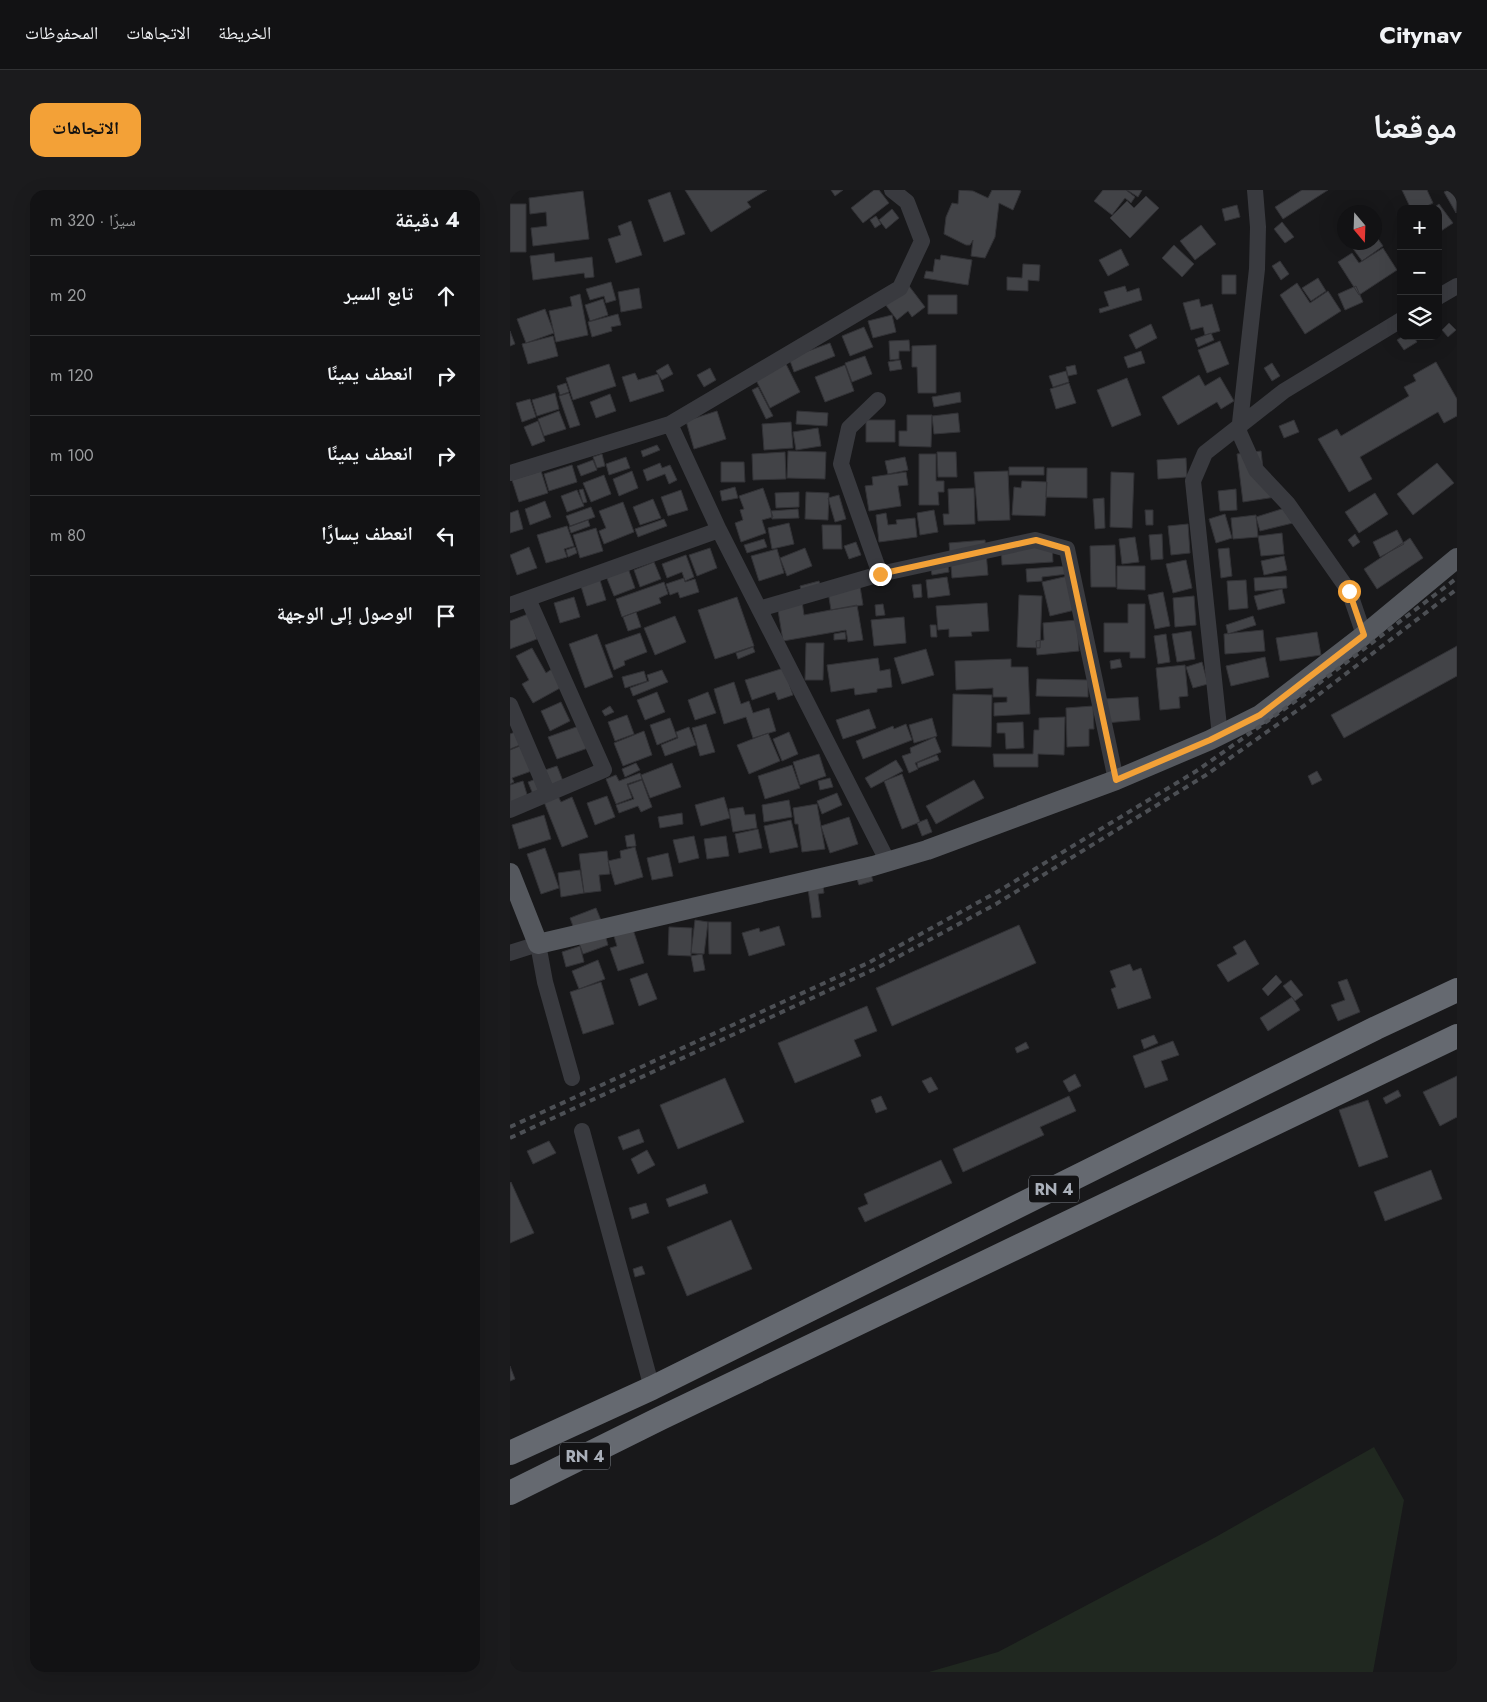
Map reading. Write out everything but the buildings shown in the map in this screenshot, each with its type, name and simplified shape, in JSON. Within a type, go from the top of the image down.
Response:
[{"type":"highway","name":"RN 4","points":[[510,1453],[652,1388],[1376,1028],[1457,990]]},
{"type":"highway","name":"RN 4","points":[[510,1493],[661,1418],[1457,1036]]},
{"type":"main road","points":[[510,873],[538,944],[888,862],[927,850],[1116,780],[1220,736],[1260,715],[1364,635],[1457,558]]},
{"type":"street","points":[[510,473],[670,424],[900,288],[922,241],[907,202],[892,190]]},
{"type":"street","points":[[1255,190],[1258,226],[1257,269],[1239,432],[1256,470],[1288,504],[1349,591],[1364,635]]},
{"type":"street","points":[[1441,295],[1457,286]]},
{"type":"street","points":[[1220,736],[1193,481],[1205,453],[1284,391],[1397,322]]},
{"type":"street","points":[[878,400],[849,428],[841,464],[880,574]]},
{"type":"street","points":[[670,424],[719,530],[888,862]]},
{"type":"street","points":[[510,605],[719,530]]},
{"type":"street","points":[[759,609],[880,574],[1036,540],[1067,549],[1116,780]]},
{"type":"street","points":[[510,810],[604,770],[528,599]]},
{"type":"street","points":[[510,705],[548,794]]},
{"type":"street","points":[[510,953],[538,944],[545,982],[572,1078]]},
{"type":"street","points":[[582,1131],[652,1388]]},
{"type":"shaded area","points":[[1374,1447],[1404,1500],[1373,1672],[929,1672],[998,1652],[1214,1538]]},
{"type":"railway","points":[[510,1127],[868,963],[997,892],[1198,770],[1297,700],[1457,578]]},
{"type":"railway","points":[[510,1138],[879,967],[996,904],[1206,775],[1305,705],[1457,589]]},
{"type":"route","points":[[880,574],[1036,540],[1067,549],[1116,780],[1210,740],[1260,715],[1364,635],[1349,591]]}]
